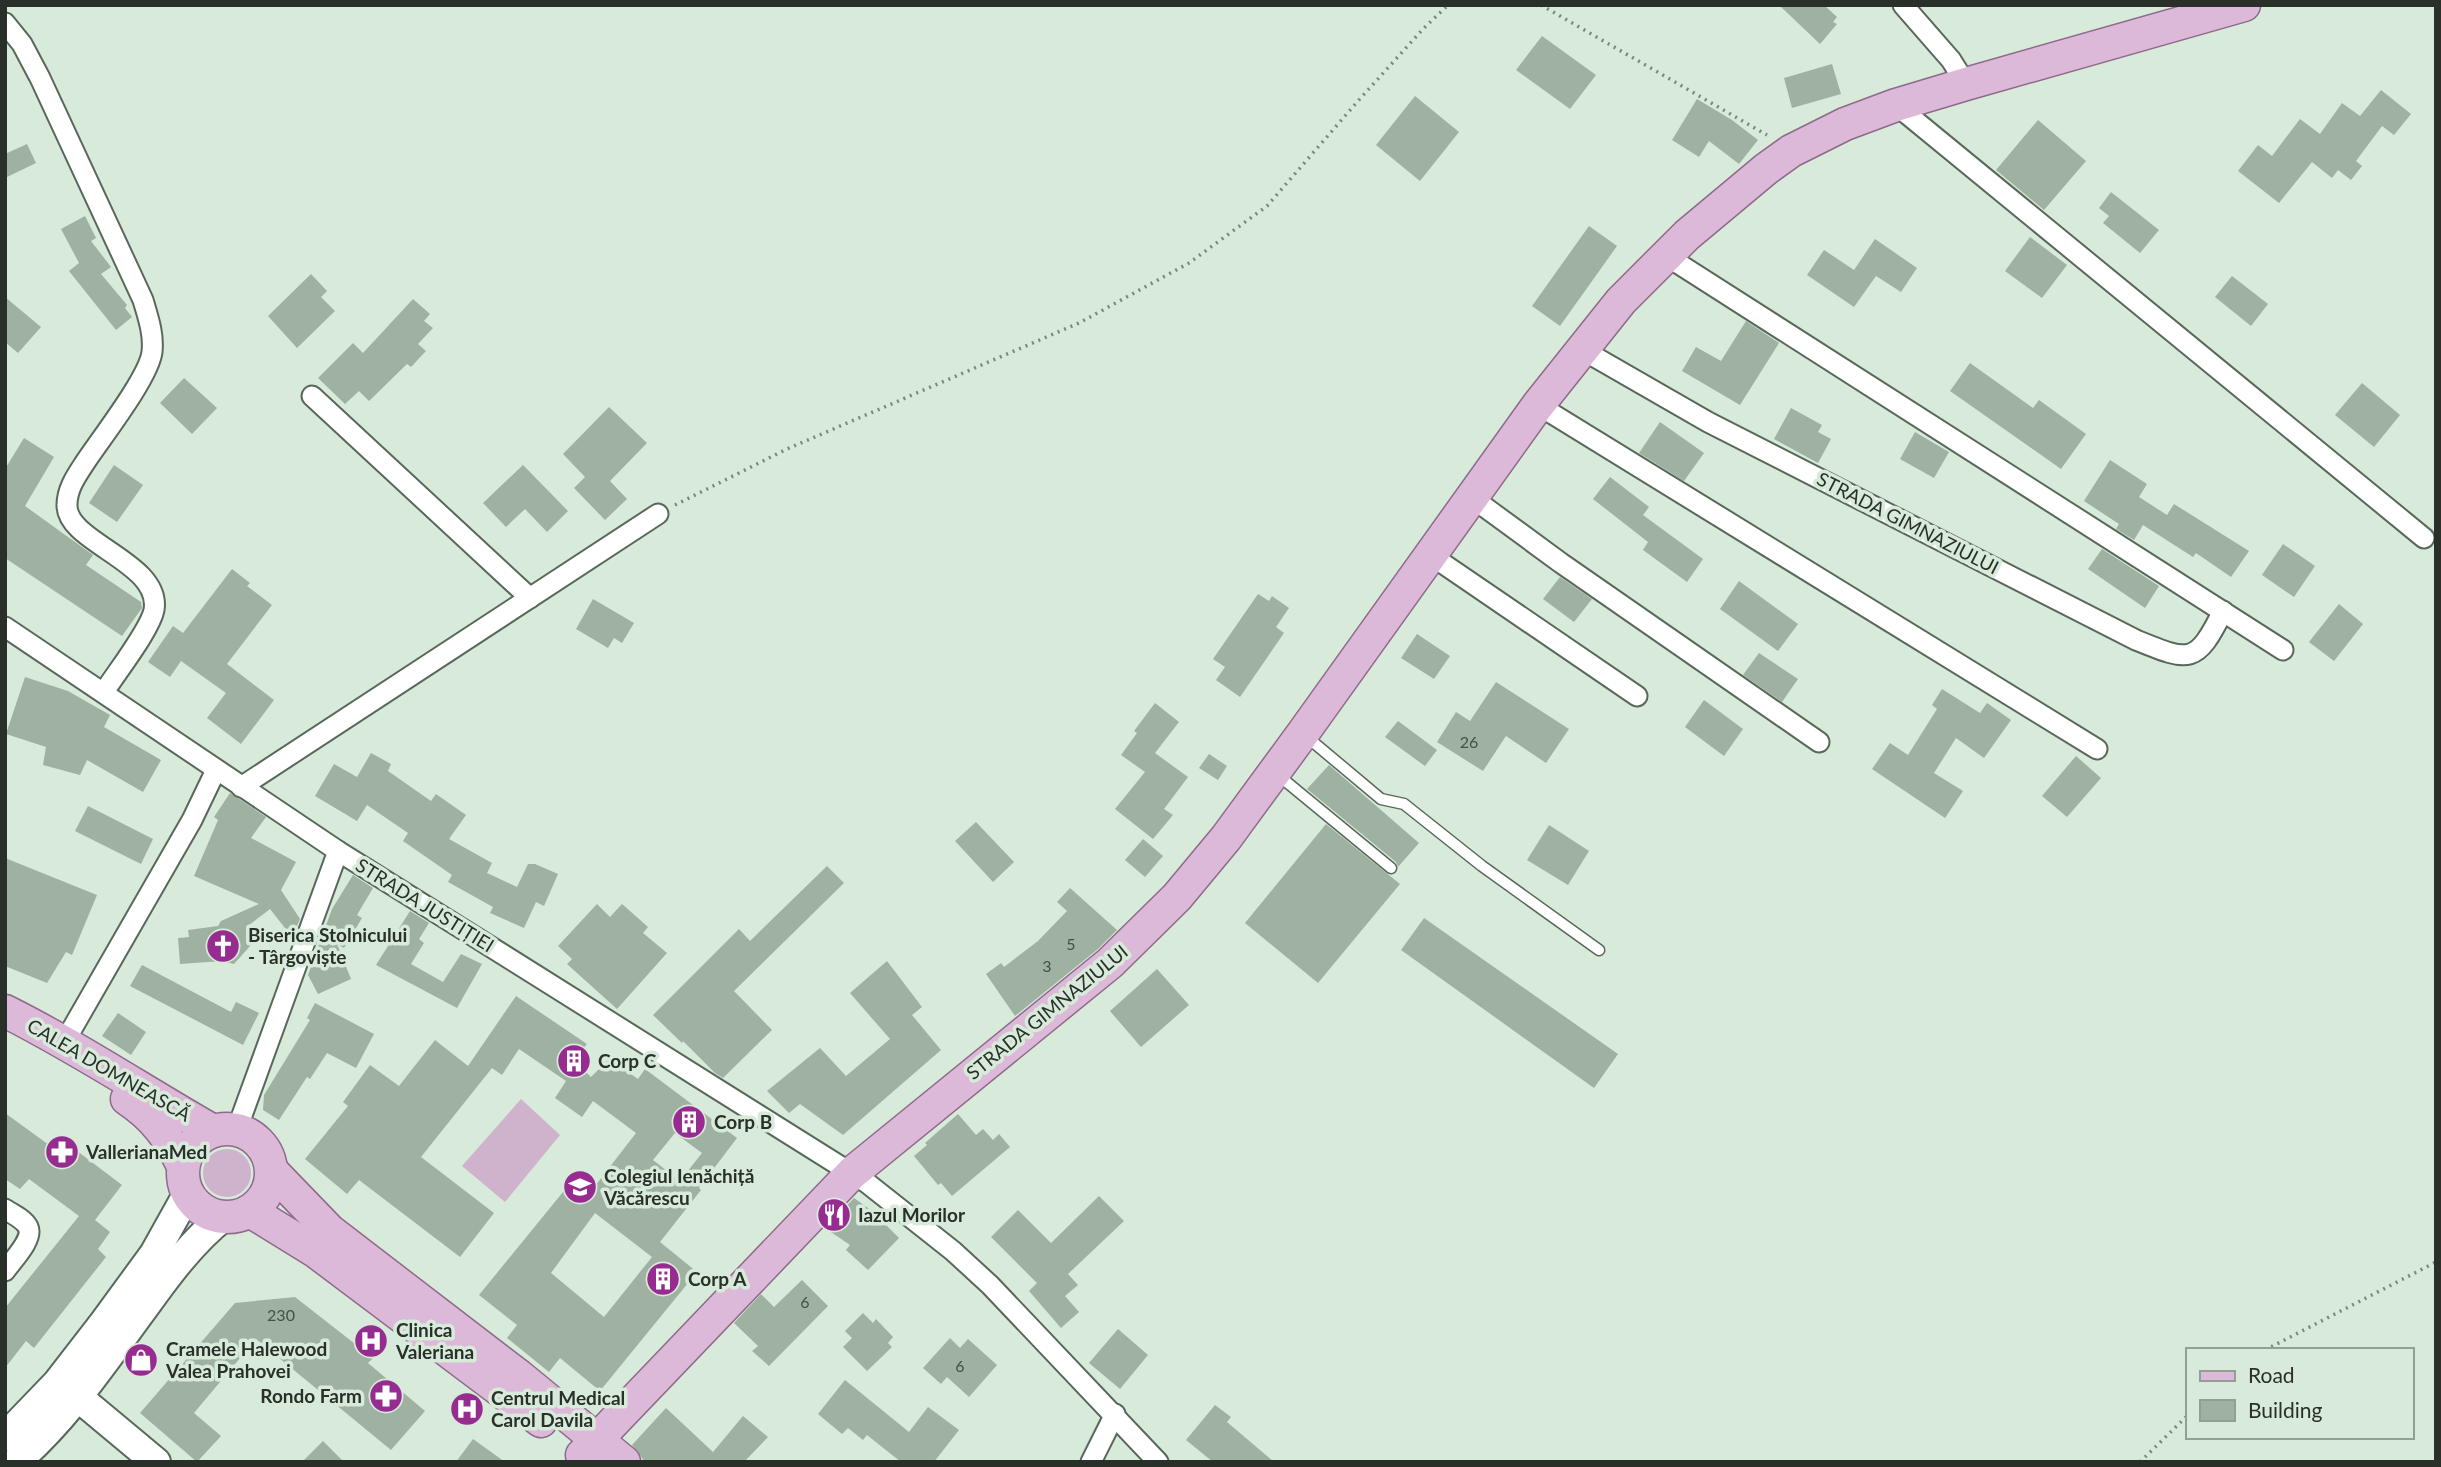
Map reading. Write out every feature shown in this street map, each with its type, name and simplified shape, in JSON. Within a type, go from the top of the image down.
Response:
[{"type":"main road","name":"STRADA GIMNAZIULUI","points":[[595,1444],[852,1173],[1110,963],[1177,897],[1226,838],[1538,405],[1621,301],[1665,255],[1756,177],[1791,151],[1845,124],[2175,15],[2244,5]]},
{"type":"main road","name":"CALEA DOMNEASCĂ","points":[[5,1011],[65,1041],[149,1094],[225,1130]]},
{"type":"main road","name":"CALEA DOMNEASCĂ","points":[[5,1030],[56,1055],[140,1108],[165,1133],[185,1180]]},
{"type":"main road","points":[[5,1437],[57,1382],[154,1254],[185,1180],[188,1151],[195,1142],[225,1130],[257,1140],[270,1159],[272,1171],[267,1192],[260,1203],[202,1234],[78,1397],[16,1462]]},
{"type":"main road","points":[[272,1171],[330,1231],[547,1399],[595,1444]]},
{"type":"main road","points":[[185,1180],[195,1205],[206,1213],[237,1214],[315,1251],[534,1416],[595,1444],[624,1462]]},
{"type":"main road","points":[[78,1397],[156,1462]]},
{"type":"street","points":[[1903,5],[1951,60],[1966,84]]},
{"type":"street","points":[[5,23],[22,44],[40,78],[139,290],[152,328],[152,354],[142,377],[68,491],[66,508],[74,523],[148,582],[155,596],[153,613],[104,692]]},
{"type":"street","points":[[1896,105],[2424,538]]},
{"type":"street","points":[[1665,255],[2283,650]]},
{"type":"street","name":"STRADA GIMNAZIULUI","points":[[1581,349],[1707,422],[2136,640],[2168,653],[2185,656],[2199,651],[2223,611]]},
{"type":"street","points":[[312,396],[530,598]]},
{"type":"street","points":[[1538,405],[2097,749]]},
{"type":"street","points":[[1471,497],[1561,563],[1819,741]]},
{"type":"street","points":[[241,787],[658,514]]},
{"type":"street","points":[[1429,554],[1637,696]]},
{"type":"street","name":"STRADA JUSTIȚIEI","points":[[5,627],[338,851],[852,1173],[901,1208],[990,1285],[1158,1462]]},
{"type":"street","points":[[65,1041],[192,820],[216,769]]},
{"type":"street","points":[[225,1130],[338,851]]},
{"type":"street","points":[[5,1209],[29,1229],[29,1237],[5,1271]]},
{"type":"street","points":[[1091,1462],[1115,1415]]},
{"type":"lane","points":[[1303,733],[1381,799],[1404,804],[1482,866],[1599,950]]},
{"type":"lane","points":[[1274,772],[1391,868]]},
{"type":"path","points":[[658,514],[787,449],[1079,323],[1189,263],[1267,206],[1358,100],[1448,5]]},
{"type":"path","points":[[1541,5],[1746,122],[1791,151]]},
{"type":"path","points":[[2269,1348],[2436,1262]]},
{"type":"path","points":[[2140,1462],[2186,1417]]},
{"type":"shaded area","points":[[521,1099],[560,1135],[505,1202],[462,1166]]},
{"type":"shaded area","points":[[227,1149],[236,1150],[244,1156],[250,1164],[250,1182],[244,1190],[236,1196],[227,1197],[218,1196],[210,1190],[204,1182],[203,1173],[204,1164],[210,1156],[218,1150]]},
{"type":"building","points":[[1779,5],[1824,5],[1837,17],[1833,22],[1837,24],[1820,44]]},
{"type":"building","points":[[1542,36],[1596,75],[1570,109],[1516,70]]},
{"type":"building","points":[[1832,64],[1841,94],[1792,108],[1784,78]]},
{"type":"building","points":[[2381,90],[2411,114],[2394,135],[2382,126],[2356,161],[2362,166],[2351,180],[2338,170],[2332,178],[2312,162],[2279,203],[2238,171],[2258,145],[2272,156],[2300,119],[2320,134],[2342,103],[2360,116]]},
{"type":"building","points":[[1415,96],[1459,132],[1420,181],[1376,145]]},
{"type":"building","points":[[1697,99],[1758,140],[1739,164],[1709,141],[1699,157],[1672,140]]},
{"type":"building","points":[[2038,120],[2086,161],[2044,210],[1996,170]]},
{"type":"building","points":[[27,144],[36,163],[5,178],[5,154]]},
{"type":"building","points":[[2111,192],[2159,230],[2140,253],[2103,223],[2109,216],[2099,208]]},
{"type":"building","points":[[85,216],[96,238],[91,241],[111,267],[101,274],[127,305],[125,308],[132,317],[116,330],[69,271],[79,263],[61,229]]},
{"type":"building","points":[[1589,226],[1617,246],[1560,326],[1532,306]]},
{"type":"building","points":[[2030,237],[2067,265],[2042,298],[2005,271]]},
{"type":"building","points":[[1875,239],[1917,268],[1901,292],[1876,276],[1854,307],[1807,275],[1824,250],[1854,270]]},
{"type":"building","points":[[311,274],[327,291],[321,297],[335,311],[297,348],[268,316]]},
{"type":"building","points":[[2232,276],[2268,304],[2251,326],[2215,297]]},
{"type":"building","points":[[5,297],[41,327],[18,353],[5,342]]},
{"type":"building","points":[[413,299],[430,314],[424,321],[433,328],[418,344],[426,351],[411,367],[407,364],[369,401],[359,391],[345,404],[318,378],[353,343],[363,353]]},
{"type":"building","points":[[1746,321],[1779,343],[1740,405],[1682,371],[1696,347],[1721,361]]},
{"type":"building","points":[[1970,363],[2033,408],[2039,400],[2086,434],[2061,469],[1950,391]]},
{"type":"building","points":[[184,378],[217,408],[192,434],[160,403]]},
{"type":"building","points":[[2362,383],[2400,415],[2374,447],[2335,415]]},
{"type":"building","points":[[609,407],[647,443],[610,481],[627,499],[605,520],[574,488],[585,477],[563,454]]},
{"type":"building","points":[[1791,408],[1822,425],[1818,432],[1831,439],[1818,463],[1774,439]]},
{"type":"building","points":[[1660,422],[1704,453],[1684,481],[1639,453]]},
{"type":"building","points":[[1915,432],[1949,452],[1934,478],[1900,459]]},
{"type":"building","points":[[24,438],[54,457],[25,506],[93,555],[86,565],[141,602],[142,608],[122,636],[5,558],[5,469]]},
{"type":"building","points":[[2110,460],[2147,484],[2139,497],[2167,515],[2174,504],[2249,551],[2231,577],[2196,553],[2193,557],[2143,525],[2134,540],[2116,529],[2119,524],[2084,501]]},
{"type":"building","points":[[114,465],[143,485],[117,522],[89,503]]},
{"type":"building","points":[[523,465],[568,511],[547,532],[525,509],[506,527],[483,503]]},
{"type":"building","points":[[1610,477],[1649,507],[1643,515],[1703,559],[1687,582],[1643,550],[1648,542],[1593,499]]},
{"type":"building","points":[[2283,544],[2315,566],[2294,597],[2262,575]]},
{"type":"building","points":[[2102,549],[2159,586],[2145,608],[2088,569]]},
{"type":"building","points":[[232,569],[250,583],[247,586],[272,605],[227,664],[274,700],[241,744],[207,718],[226,693],[181,661],[170,677],[148,662],[173,626],[183,633]]},
{"type":"building","points":[[1560,577],[1592,599],[1574,622],[1543,599]]},
{"type":"building","points":[[1739,581],[1798,624],[1778,651],[1720,609]]},
{"type":"building","points":[[1258,594],[1269,601],[1272,596],[1289,608],[1276,627],[1284,633],[1240,697],[1216,680],[1225,667],[1213,659]]},
{"type":"building","points":[[593,599],[634,623],[622,643],[614,638],[608,648],[576,629]]},
{"type":"building","points":[[2339,604],[2363,624],[2334,661],[2309,642]]},
{"type":"building","points":[[1417,634],[1450,656],[1434,679],[1401,658]]},
{"type":"building","points":[[1759,653],[1798,679],[1782,702],[1743,675]]},
{"type":"building","points":[[25,677],[68,691],[110,715],[104,727],[161,760],[143,792],[87,760],[80,775],[43,765],[46,747],[6,734]]},
{"type":"building","points":[[1496,682],[1569,729],[1546,763],[1506,736],[1483,771],[1437,742],[1456,712],[1470,721]]},
{"type":"building","points":[[1942,689],[1980,713],[1987,703],[2011,720],[1984,758],[1956,738],[1934,773],[1963,791],[1945,818],[1872,769],[1890,743],[1908,755],[1937,709],[1932,705]]},
{"type":"building","points":[[1704,700],[1743,729],[1724,756],[1685,727]]},
{"type":"building","points":[[1155,703],[1179,722],[1155,753],[1188,777],[1164,809],[1173,815],[1153,839],[1115,809],[1145,772],[1121,755],[1137,733],[1134,731]]},
{"type":"building","points":[[1398,721],[1437,750],[1425,766],[1385,737]]},
{"type":"building","points":[[371,753],[391,764],[388,771],[431,801],[436,794],[466,815],[449,839],[492,863],[487,873],[517,887],[528,864],[535,864],[558,874],[544,906],[536,902],[524,928],[490,913],[493,907],[448,882],[452,875],[403,841],[408,833],[367,805],[357,821],[315,796],[334,764],[357,777]]},
{"type":"building","points":[[1209,754],[1227,766],[1218,780],[1199,768]]},
{"type":"building","points":[[2076,756],[2101,778],[2067,817],[2042,796]]},
{"type":"building","points":[[1329,765],[1419,843],[1398,867],[1396,862],[1307,789]]},
{"type":"building","points":[[230,793],[266,817],[251,838],[296,862],[281,890],[300,919],[292,937],[270,909],[249,925],[251,945],[234,964],[222,961],[180,964],[178,938],[189,937],[188,930],[218,926],[221,921],[259,904],[194,876],[218,820],[214,817]]},
{"type":"building","points":[[88,806],[153,839],[141,864],[75,831]]},
{"type":"building","points":[[976,822],[1014,862],[993,882],[955,841]]},
{"type":"building","points":[[1326,824],[1400,884],[1318,983],[1245,923]]},
{"type":"building","points":[[1549,825],[1589,851],[1568,885],[1527,860]]},
{"type":"building","points":[[1143,839],[1163,856],[1145,877],[1125,860]]},
{"type":"building","points":[[5,858],[97,895],[72,955],[66,952],[47,983],[5,966]]},
{"type":"building","points":[[827,866],[844,883],[734,991],[772,1030],[723,1078],[653,1015],[739,929],[750,941]]},
{"type":"building","points":[[353,875],[373,888],[357,915],[362,918],[344,948],[337,944],[351,979],[318,994],[308,975],[332,909]]},
{"type":"building","points":[[1070,888],[1117,930],[1098,949],[1015,1016],[986,974],[1001,963],[1004,967],[1038,941],[1067,911],[1057,902]]},
{"type":"building","points":[[597,904],[610,917],[622,904],[648,927],[643,933],[667,953],[617,1009],[567,964],[572,959],[558,946]]},
{"type":"building","points":[[410,911],[429,923],[419,939],[424,943],[411,964],[443,982],[461,954],[482,964],[457,1008],[376,965]]},
{"type":"building","points":[[1424,918],[1618,1054],[1594,1088],[1401,950]]},
{"type":"building","points":[[887,961],[922,1007],[912,1015],[941,1050],[843,1135],[800,1104],[789,1113],[767,1091],[820,1048],[846,1076],[890,1039],[850,993]]},
{"type":"building","points":[[142,965],[231,1012],[236,1002],[259,1013],[243,1045],[130,986]]},
{"type":"building","points":[[1157,969],[1189,1005],[1141,1047],[1110,1011]]},
{"type":"building","points":[[516,996],[587,1044],[573,1060],[591,1077],[609,1059],[638,1079],[645,1069],[737,1138],[660,1242],[697,1272],[600,1391],[560,1358],[549,1372],[507,1338],[517,1325],[479,1295],[576,1176],[592,1190],[636,1133],[593,1101],[582,1117],[555,1098],[566,1081],[519,1049],[502,1075],[492,1068],[421,1157],[494,1213],[460,1257],[359,1180],[347,1194],[305,1159],[348,1106],[343,1102],[370,1065],[399,1086],[435,1040],[468,1066]],"holes":[[[675,1133],[702,1153],[680,1181],[653,1160]],[[595,1213],[652,1257],[604,1317],[551,1273]]]},
{"type":"building","points":[[315,1003],[374,1034],[356,1068],[327,1053],[310,1079],[307,1077],[279,1120],[263,1110],[264,1095],[310,1020],[307,1018]]},
{"type":"building","points":[[118,1013],[146,1032],[131,1055],[102,1036]]},
{"type":"building","points":[[5,1113],[49,1145],[56,1135],[122,1185],[95,1220],[110,1232],[98,1249],[106,1257],[34,1348],[26,1341],[5,1368],[5,1308],[79,1216],[29,1179],[20,1189],[5,1179]]},
{"type":"building","points":[[958,1114],[976,1135],[983,1129],[993,1140],[999,1134],[1010,1147],[952,1196],[941,1183],[938,1185],[914,1156]]},
{"type":"building","points":[[1099,1196],[1124,1221],[1068,1274],[1078,1285],[1065,1296],[1079,1312],[1061,1328],[1029,1291],[1037,1283],[991,1237],[1018,1210],[1051,1243]]},
{"type":"building","points":[[854,1198],[871,1210],[899,1238],[868,1270],[846,1250],[850,1245],[825,1228]]},
{"type":"building","points":[[802,1280],[828,1306],[769,1366],[752,1351],[758,1346],[734,1323],[761,1294],[774,1307]]},
{"type":"building","points":[[295,1297],[373,1358],[368,1363],[425,1411],[391,1450],[256,1339],[194,1413],[221,1436],[197,1462],[140,1413],[235,1303]]},
{"type":"building","points":[[863,1313],[873,1323],[876,1319],[893,1337],[888,1343],[892,1347],[867,1371],[843,1347],[852,1338],[845,1331]]},
{"type":"building","points":[[1118,1329],[1148,1355],[1120,1389],[1089,1363]]},
{"type":"building","points":[[950,1338],[960,1348],[968,1339],[997,1365],[969,1397],[947,1377],[941,1384],[923,1368]]},
{"type":"building","points":[[845,1380],[909,1432],[928,1407],[959,1430],[934,1462],[901,1462],[867,1435],[863,1440],[848,1428],[842,1434],[818,1414]]},
{"type":"building","points":[[1215,1405],[1231,1417],[1227,1422],[1274,1462],[1213,1462],[1186,1440]]},
{"type":"building","points":[[666,1408],[713,1452],[743,1416],[768,1437],[744,1462],[645,1462],[632,1445]]},
{"type":"building","points":[[473,1439],[505,1462],[456,1462]]},
{"type":"building","points":[[323,1441],[344,1462],[302,1462]]},
{"type":"place","name":"Biserica Stolnicului - Târgoviște","points":[[223,946]]},
{"type":"place","name":"Corp C","points":[[574,1061]]},
{"type":"place","name":"Corp B","points":[[689,1122]]},
{"type":"place","name":"VallerianaMed","points":[[62,1152]]},
{"type":"place","name":"Colegiul Ienăchiță Văcărescu","points":[[580,1187]]},
{"type":"place","name":"Iazul Morilor","points":[[834,1215]]},
{"type":"place","name":"Corp A","points":[[663,1279]]},
{"type":"place","name":"Clinica Valeriana","points":[[371,1341]]},
{"type":"place","name":"Cramele Halewood Valea Prahovei","points":[[141,1360]]},
{"type":"place","name":"Rondo Farm","points":[[386,1396]]},
{"type":"place","name":"Centrul Medical Carol Davila","points":[[467,1409]]}]
